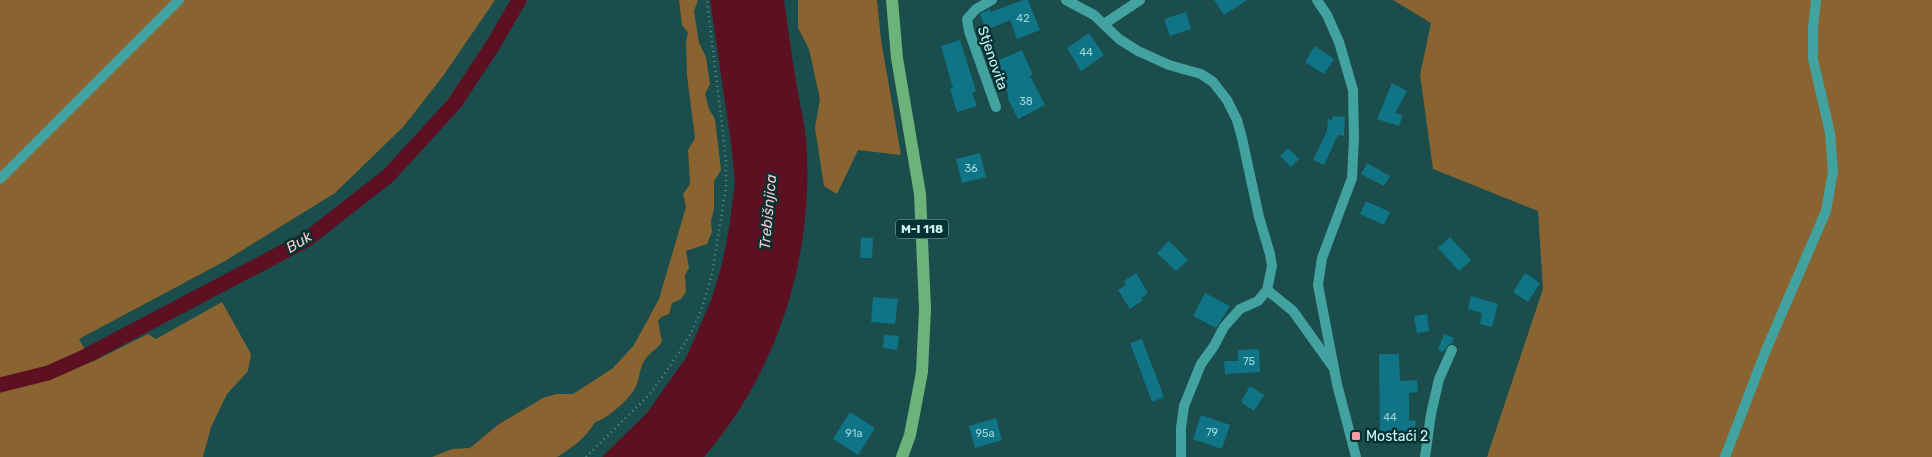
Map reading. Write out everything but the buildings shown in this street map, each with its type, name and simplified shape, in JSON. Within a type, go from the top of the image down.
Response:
[{"type":"main road","name":"M-I 118","points":[[892,0],[897,58],[920,194],[925,309],[922,372],[910,435],[902,457]]},
{"type":"street","points":[[0,179],[179,0]]},
{"type":"street","name":"Stjenovita","points":[[992,0],[976,9],[967,19],[969,31],[996,107]]},
{"type":"street","points":[[1066,0],[1094,15],[1118,39],[1146,55],[1169,65],[1201,74],[1214,82],[1227,100],[1237,120],[1242,138],[1272,266],[1267,290],[1258,301],[1240,309],[1224,326],[1214,346],[1201,364],[1184,406],[1181,428],[1181,457]]},
{"type":"street","points":[[1104,24],[1140,0]]},
{"type":"street","points":[[1317,0],[1327,15],[1340,42],[1353,90],[1354,138],[1352,178],[1322,258],[1318,286],[1333,367],[1356,457]]},
{"type":"street","points":[[1725,457],[1766,350],[1826,211],[1833,171],[1830,133],[1813,59],[1813,28],[1816,0]]},
{"type":"street","points":[[1267,290],[1293,311],[1333,367]]},
{"type":"street","points":[[1425,457],[1431,414],[1440,379],[1452,350]]},
{"type":"path","points":[[586,457],[650,394],[666,372],[690,335],[702,308],[712,274],[726,187],[726,159],[707,0]]},
{"type":"shaded area","points":[[0,0],[495,0],[443,76],[404,126],[335,193],[225,261],[79,339],[92,362],[148,334],[156,339],[222,302],[251,354],[248,371],[227,394],[211,427],[203,457],[0,457]]},
{"type":"shaded area","points":[[679,0],[698,0],[694,11],[699,43],[706,57],[710,84],[705,94],[709,109],[715,119],[721,170],[714,181],[712,232],[707,244],[686,251],[689,268],[685,275],[686,292],[681,299],[672,303],[669,314],[661,317],[658,321],[662,342],[644,361],[636,386],[627,399],[611,413],[595,422],[579,442],[557,457],[432,457],[452,449],[470,448],[499,424],[543,398],[556,394],[573,394],[613,368],[634,345],[659,299],[686,207],[683,194],[690,184],[688,150],[695,138],[687,76],[686,41],[688,33],[682,25]]},
{"type":"shaded area","points":[[798,0],[877,0],[881,40],[901,155],[858,150],[837,194],[824,186],[815,128],[820,99],[809,49],[798,28]]},
{"type":"shaded area","points":[[1393,0],[1932,0],[1932,457],[1487,457],[1543,289],[1538,211],[1433,169],[1420,75],[1431,23]]},
{"type":"water","name":"Trebišnjica","points":[[710,0],[784,0],[806,139],[807,182],[804,225],[797,267],[786,308],[772,348],[753,387],[730,423],[704,457],[602,457],[647,413],[687,356],[712,298],[722,264],[735,183]]},
{"type":"waterway","name":"Buk","points":[[0,385],[48,373],[84,357],[306,240],[388,176],[454,104],[493,45],[519,0]]},
{"type":"place","name":"Mostaći 2","points":[[1356,436]]}]
